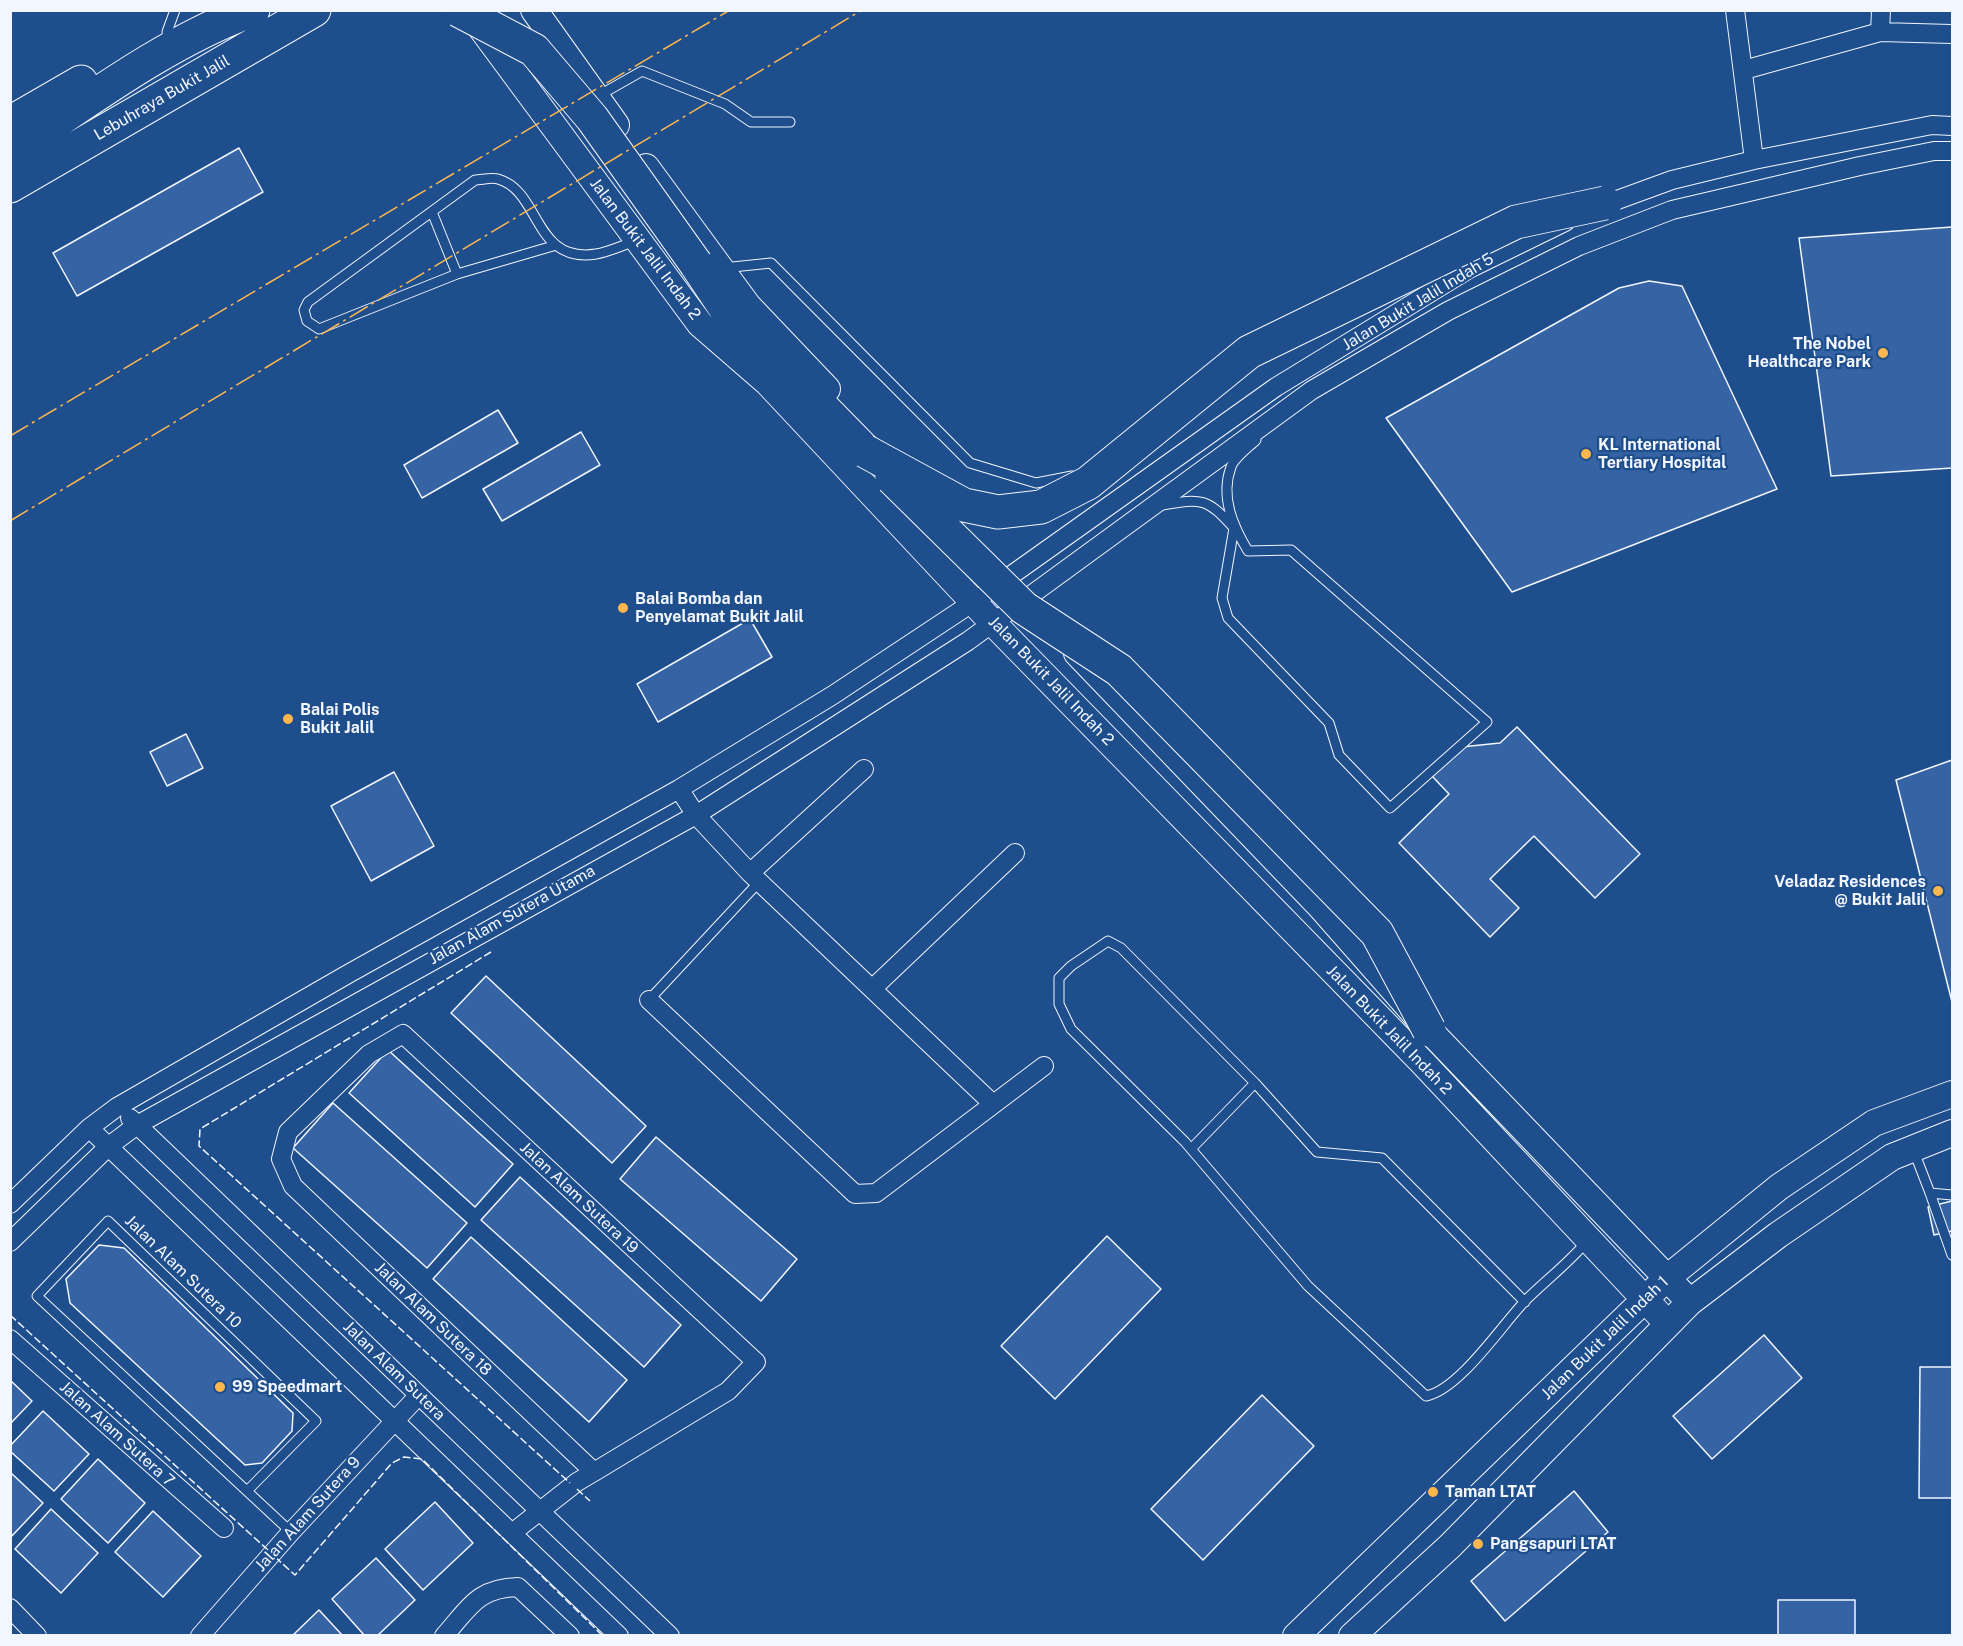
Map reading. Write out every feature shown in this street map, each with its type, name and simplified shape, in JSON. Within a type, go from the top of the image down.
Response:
[{"type":"highway","points":[[10,123],[171,21],[207,10]]},
{"type":"highway","points":[[10,153],[109,87],[220,22],[253,10]]},
{"type":"highway","name":"Lebuhraya Bukit Jalil","points":[[10,186],[314,10]]},
{"type":"highway","points":[[458,10],[534,50],[599,128],[726,309],[1024,608],[1119,670],[1377,933],[1428,1030]]},
{"type":"highway","points":[[865,451],[964,505],[998,512],[1041,507],[1088,483],[1249,352],[1516,222],[1605,203]]},
{"type":"street","name":"Jalan Bukit Jalil Indah 2","points":[[468,10],[700,324],[768,383],[975,601],[992,622],[1413,1053],[1668,1324]]},
{"type":"street","name":"Jalan Bukit Jalil Indah 2","points":[[534,10],[748,306],[1320,906],[1428,1030],[1690,1302]]},
{"type":"street","points":[[1735,10],[1754,160]]},
{"type":"street","points":[[1880,32],[1881,10]]},
{"type":"street","points":[[1744,70],[1880,32],[1953,34]]},
{"type":"street","name":"Jalan Bukit Jalil Indah 5","points":[[975,601],[1276,387],[1469,268],[1605,203],[1672,180],[1754,160],[1932,125],[1953,126]]},
{"type":"street","name":"Jalan Bukit Jalil Indah 5","points":[[1025,599],[1312,390],[1448,311],[1590,242],[1672,210],[1860,166],[1934,151],[1953,151]]},
{"type":"street","name":"Jalan Alam Sutera Utama","points":[[10,1242],[109,1146],[136,1125],[605,863],[696,815],[936,662],[1025,599]]},
{"type":"street","name":"Jalan Alam Sutera Utama","points":[[10,1204],[89,1128],[117,1107],[348,974],[679,789],[833,695],[975,601]]},
{"type":"street","points":[[746,747],[759,774]]},
{"type":"street","points":[[754,878],[864,769]]},
{"type":"street","points":[[679,789],[696,815],[754,878],[993,1104]]},
{"type":"street","points":[[872,988],[1015,853]]},
{"type":"street","points":[[649,1000],[855,1194],[876,1193],[1044,1066]]},
{"type":"street","name":"Jalan Alam Sutera 18","points":[[403,1034],[369,1054],[288,1132],[281,1159],[293,1186],[594,1472]]},
{"type":"street","name":"Jalan Alam Sutera 19","points":[[403,1034],[756,1362],[728,1391],[594,1472]]},
{"type":"street","name":"Jalan Bukit Jalil Indah 1","points":[[1296,1635],[1667,1278],[1779,1187],[1874,1123],[1953,1094]]},
{"type":"street","name":"Jalan Alam Sutera","points":[[117,1107],[670,1635]]},
{"type":"street","points":[[89,1128],[619,1635]]},
{"type":"street","name":"Jalan Bukit Jalil Indah 1","points":[[1355,1633],[1450,1546],[1690,1302],[1788,1228],[1892,1157],[1912,1147],[1953,1133]]},
{"type":"street","name":"Jalan Alam Sutera 7","points":[[10,1339],[224,1528]]},
{"type":"street","name":"Jalan Alam Sutera 9","points":[[200,1635],[291,1532],[419,1395]]},
{"type":"street","points":[[512,1533],[577,1482],[594,1472]]},
{"type":"street","points":[[444,1635],[482,1594],[502,1587],[518,1587],[570,1635]]},
{"type":"street","points":[[1329,1601],[1355,1633]]},
{"type":"street","points":[[10,1608],[37,1635]]},
{"type":"lane","points":[[596,98],[642,71],[725,104],[751,122],[790,122]]},
{"type":"lane","points":[[553,246],[457,274],[319,329],[307,321],[304,310],[308,302],[475,180],[498,178],[518,192],[553,246],[569,252],[595,255],[638,240]]},
{"type":"lane","points":[[432,212],[457,274]]},
{"type":"lane","points":[[721,268],[771,263],[970,463],[1036,483],[1079,475]]},
{"type":"lane","points":[[1126,438],[1229,357]]},
{"type":"lane","points":[[1151,507],[1188,500],[1212,504],[1234,528],[1248,551],[1291,550],[1487,722],[1390,808],[1339,754],[1329,723],[1228,618],[1222,598],[1234,528],[1227,494],[1231,465],[1287,408]]},
{"type":"lane","points":[[649,1000],[754,878]]},
{"type":"lane","points":[[1525,1302],[1382,1158],[1317,1152],[1255,1083],[1121,948],[1108,941],[1071,966],[1059,978],[1059,1004],[1071,1029],[1191,1149],[1308,1286],[1426,1396],[1436,1394],[1493,1341],[1525,1302],[1571,1262],[1588,1240]]},
{"type":"lane","points":[[1191,1149],[1255,1083]]},
{"type":"lane","points":[[1912,1147],[1953,1255]]},
{"type":"lane","points":[[1930,1192],[1953,1195]]},
{"type":"lane","name":"Jalan Alam Sutera 10","points":[[247,1491],[316,1421],[108,1221],[37,1296],[291,1532]]},
{"type":"building","points":[[239,148],[263,192],[77,296],[53,253]]},
{"type":"building","name":"The Nobel Healthcare Park","points":[[1952,227],[1952,468],[1831,476],[1799,238]]},
{"type":"building","name":"KL International Tertiary Hospital","points":[[1649,281],[1682,286],[1777,489],[1512,592],[1386,418],[1619,288]]},
{"type":"building","points":[[498,410],[518,443],[422,498],[404,465]]},
{"type":"building","points":[[581,432],[600,465],[502,521],[483,489]]},
{"type":"building","points":[[750,619],[772,657],[658,722],[637,684]]},
{"type":"building","points":[[1517,727],[1640,854],[1595,898],[1534,836],[1490,879],[1519,908],[1490,937],[1399,843],[1449,794],[1432,776],[1461,747],[1500,743]]},
{"type":"building","points":[[186,734],[203,768],[167,786],[150,752]]},
{"type":"building","name":"Veladaz Residences @ Bukit Jalil","points":[[1952,760],[1952,1002],[1896,780]]},
{"type":"building","points":[[394,772],[434,846],[371,881],[331,806]]},
{"type":"building","points":[[486,976],[646,1126],[612,1163],[451,1013]]},
{"type":"building","points":[[388,1050],[513,1164],[475,1207],[349,1093]]},
{"type":"building","points":[[333,1103],[467,1223],[427,1268],[293,1148]]},
{"type":"building","points":[[656,1137],[797,1259],[761,1301],[620,1179]]},
{"type":"building","points":[[520,1177],[681,1325],[644,1367],[481,1220]]},
{"type":"building","points":[[1952,1201],[1952,1231],[1934,1235],[1928,1207]]},
{"type":"building","points":[[1107,1236],[1161,1289],[1055,1399],[1001,1346]]},
{"type":"building","points":[[471,1237],[627,1380],[589,1422],[433,1279]]},
{"type":"building","points":[[99,1245],[124,1248],[293,1413],[292,1431],[262,1463],[245,1465],[70,1303],[66,1279]]},
{"type":"building","points":[[1764,1335],[1802,1378],[1712,1459],[1673,1416]]},
{"type":"building","points":[[1920,1367],[1952,1367],[1952,1498],[1919,1498]]},
{"type":"building","points":[[10,1380],[32,1401],[10,1424]]},
{"type":"building","points":[[1262,1395],[1314,1446],[1203,1560],[1151,1509]]},
{"type":"building","points":[[43,1411],[89,1454],[54,1491],[10,1451],[10,1446]]},
{"type":"building","points":[[98,1459],[145,1503],[108,1543],[61,1499]]},
{"type":"building","points":[[10,1472],[43,1503],[10,1538]]},
{"type":"building","points":[[1574,1491],[1608,1532],[1505,1621],[1471,1581]]},
{"type":"building","points":[[435,1502],[473,1543],[423,1590],[385,1549]]},
{"type":"building","points":[[51,1509],[98,1553],[61,1593],[15,1549]]},
{"type":"building","points":[[153,1511],[201,1556],[163,1597],[115,1552]]},
{"type":"building","points":[[376,1558],[415,1600],[377,1636],[365,1636],[332,1599]]},
{"type":"building","points":[[1778,1600],[1855,1600],[1855,1636],[1778,1636]]},
{"type":"building","points":[[319,1610],[343,1636],[292,1636]]},
{"type":"fence","points":[[491,952],[200,1129],[199,1146],[570,1483]]},
{"type":"fence","points":[[10,1315],[269,1551]]},
{"type":"fence","points":[[275,1557],[295,1575],[392,1463],[404,1457],[422,1459],[603,1636]]},
{"type":"fence","points":[[577,1489],[590,1501]]},
{"type":"power","points":[[10,436],[730,10]]},
{"type":"power","points":[[10,521],[862,10]]},
{"type":"place","name":"The Nobel Healthcare Park","points":[[1883,353]]},
{"type":"place","name":"KL International Tertiary Hospital","points":[[1586,454]]},
{"type":"place","name":"Balai Bomba dan Penyelamat Bukit Jalil","points":[[623,608]]},
{"type":"place","name":"Balai Polis Bukit Jalil","points":[[288,719]]},
{"type":"place","name":"Veladaz Residences @ Bukit Jalil","points":[[1938,891]]},
{"type":"place","name":"99 Speedmart","points":[[220,1387]]},
{"type":"place","name":"Taman LTAT","points":[[1433,1492]]},
{"type":"place","name":"Pangsapuri LTAT","points":[[1478,1544]]}]
